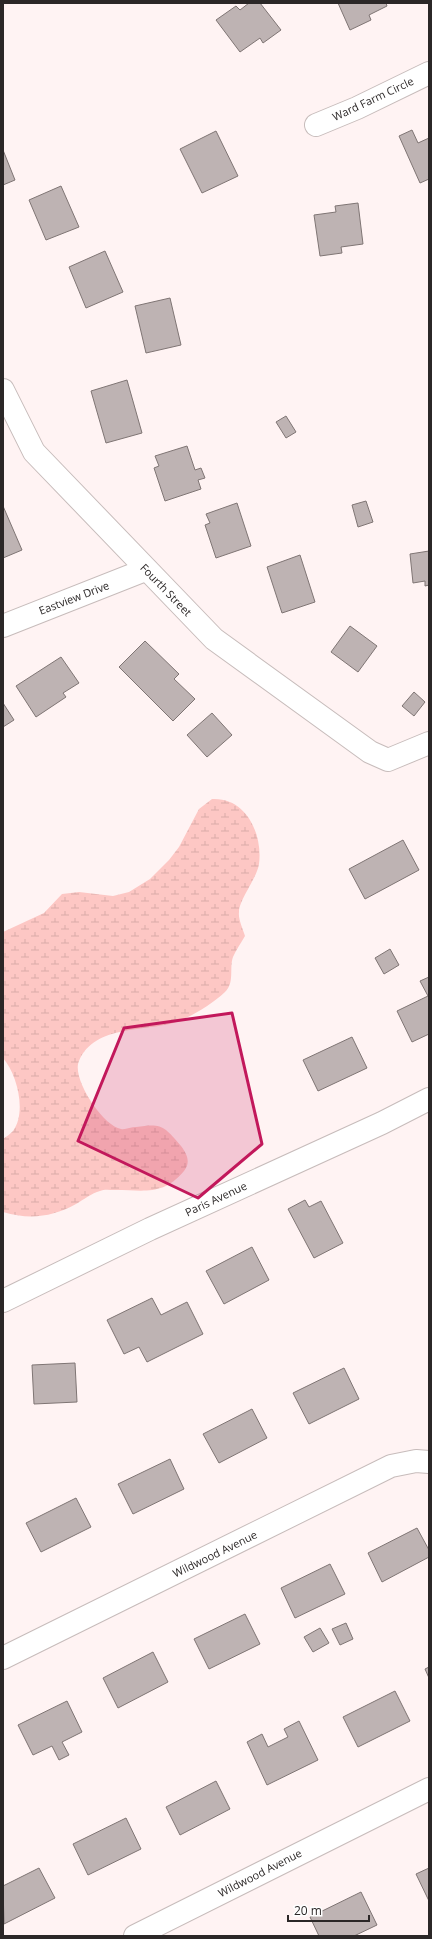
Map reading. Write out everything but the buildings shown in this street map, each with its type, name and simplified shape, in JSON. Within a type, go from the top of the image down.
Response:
[{"type":"street","name":"Ward Farm Circle","points":[[316,125],[357,108],[429,73]]},
{"type":"street","name":"Fourth Street","points":[[3,390],[34,452],[214,639],[370,752],[388,760],[429,743]]},
{"type":"street","name":"Eastview Drive","points":[[3,626],[146,570]]},
{"type":"street","name":"Paris Avenue","points":[[3,1301],[150,1229],[382,1123],[429,1099]]},
{"type":"street","name":"Wildwood Avenue","points":[[3,1658],[391,1466],[412,1462],[429,1462]]},
{"type":"street","name":"Wildwood Avenue","points":[[135,1936],[429,1789]]},
{"type":"highlighted area","points":[[232,1013],[262,1144],[198,1198],[78,1141],[124,1028]]},
{"type":"green space","points":[[212,799],[224,800],[234,804],[243,811],[255,830],[260,853],[258,870],[240,907],[239,918],[245,936],[233,957],[230,984],[225,992],[208,1005],[196,1013],[176,1022],[122,1031],[97,1041],[87,1049],[79,1061],[78,1069],[84,1089],[90,1100],[106,1120],[121,1129],[152,1125],[166,1130],[185,1152],[188,1161],[186,1168],[169,1185],[153,1190],[102,1190],[58,1212],[41,1216],[22,1216],[3,1212],[3,1139],[13,1131],[17,1123],[20,1104],[16,1083],[8,1065],[3,1058],[3,932],[44,913],[62,894],[79,892],[113,896],[129,892],[150,879],[169,860],[179,847],[199,809]]}]
